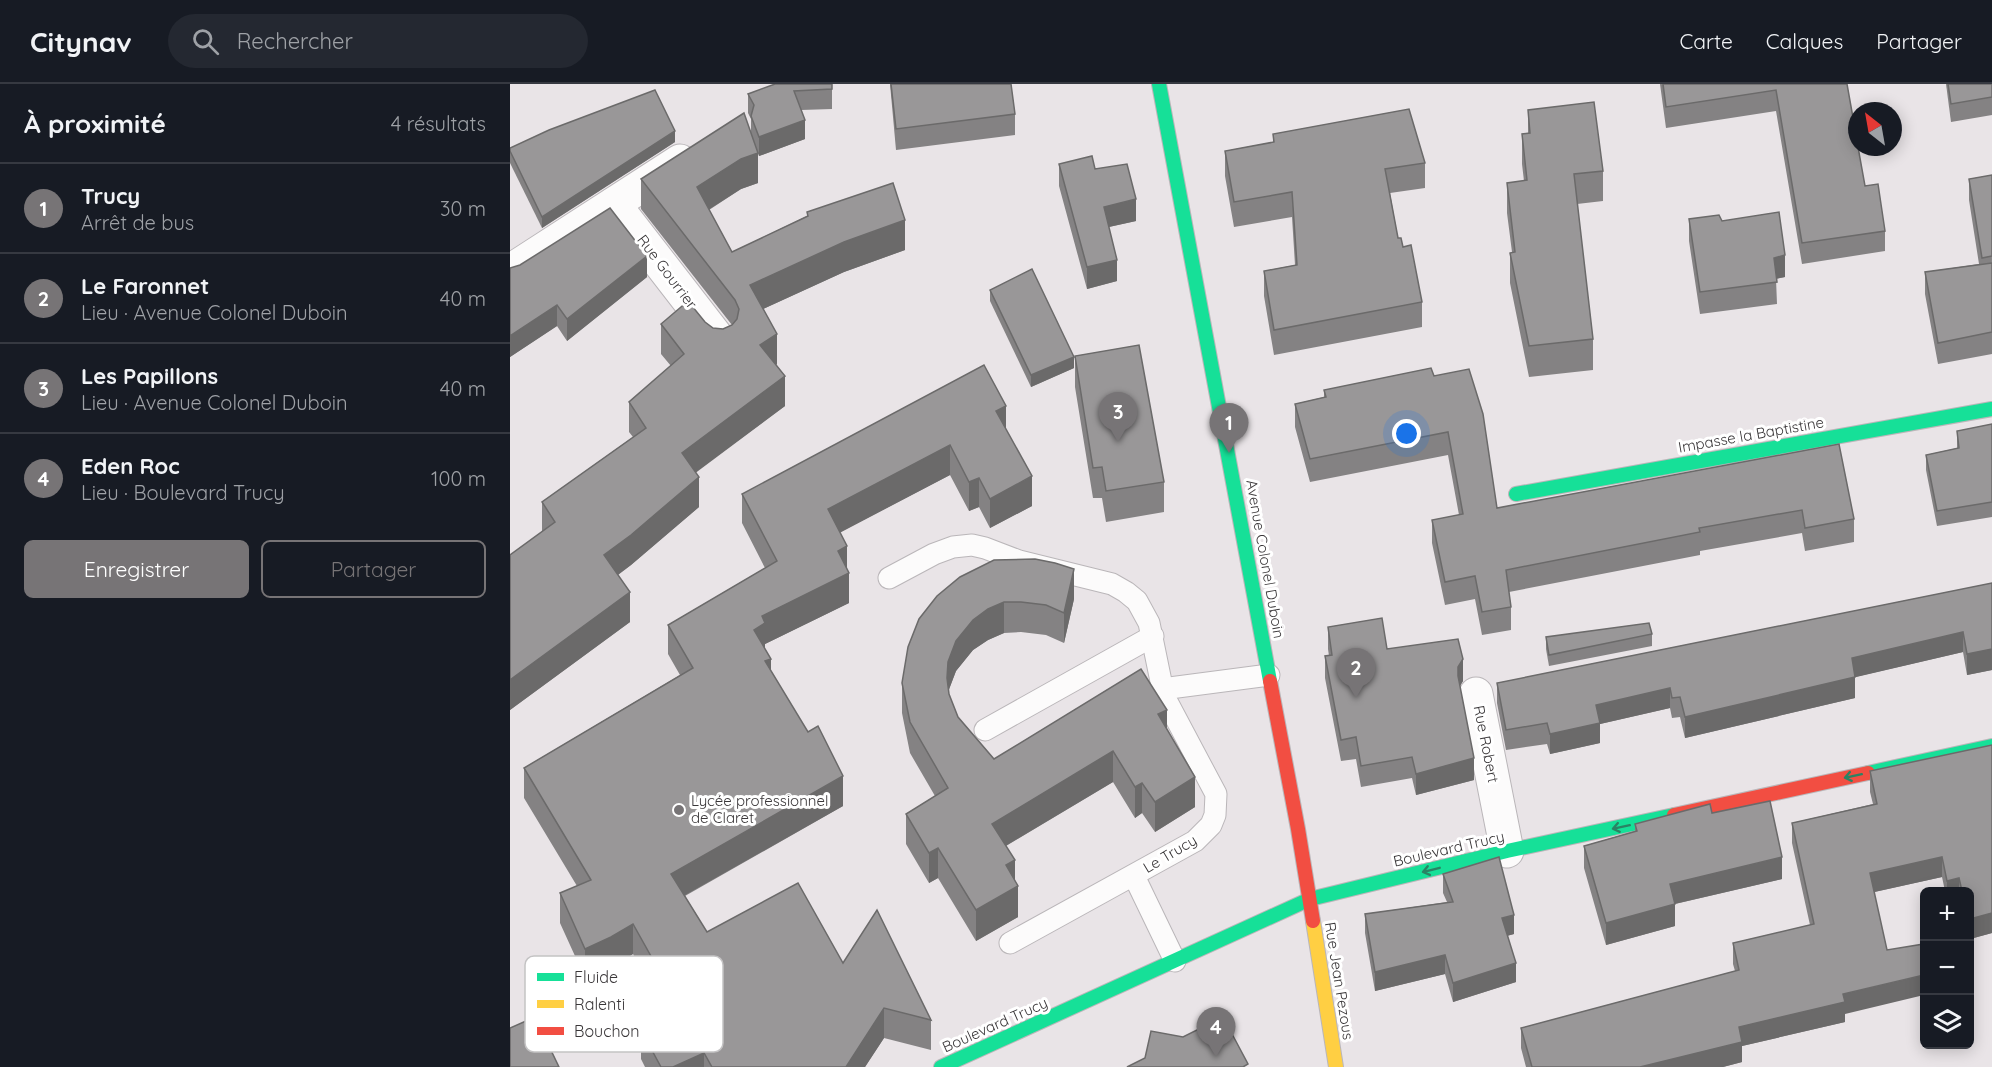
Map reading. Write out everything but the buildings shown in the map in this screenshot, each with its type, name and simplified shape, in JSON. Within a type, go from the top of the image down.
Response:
[{"type":"street","name":"Avenue Colonel Duboin","points":[[1159,84],[1311,899]]},
{"type":"street","points":[[510,271],[705,145]]},
{"type":"street","name":"Rue Gourrier","points":[[614,204],[720,341]]},
{"type":"street","name":"Impasse la Baptistine","points":[[1516,494],[1992,409]]},
{"type":"street","name":"Rue Robert","points":[[1488,692],[1507,852]]},
{"type":"street","name":"Boulevard Trucy","points":[[941,1067],[1311,899],[1507,852],[1992,746]]},
{"type":"street","name":"Rue Jean Pezous","points":[[1311,899],[1336,1067]]},
{"type":"lane","name":"Le Trucy","points":[[889,578],[934,554],[953,547],[972,545],[1018,561],[1112,584],[1126,592],[1144,610],[1153,636],[1162,689],[1216,794],[1217,806],[1211,825],[1195,841],[1010,943]]},
{"type":"lane","points":[[985,730],[1153,636]]},
{"type":"lane","points":[[1162,689],[1269,675]]},
{"type":"lane","points":[[1134,876],[1175,961]]},
{"type":"traffic: fast","points":[[1159,84],[1270,681]]},
{"type":"traffic: fast","points":[[1516,494],[1992,409]]},
{"type":"traffic: fast","points":[[1868,773],[1992,746]]},
{"type":"traffic: fast","points":[[941,1067],[1310,899],[1507,851],[1674,815]]},
{"type":"traffic: slow","points":[[1313,921],[1336,1067]]},
{"type":"traffic: jam","points":[[1270,681],[1313,921]]},
{"type":"traffic: jam","points":[[1674,815],[1868,773]]},
{"type":"place","name":"Les Papillons","points":[[1118,442]]},
{"type":"place","name":"Trucy","points":[[1229,453]]},
{"type":"place","name":"Le Faronnet","points":[[1356,698]]},
{"type":"place","name":"Lycée professionnel de Claret","points":[[679,810]]},
{"type":"place","name":"Eden Roc","points":[[1216,1057]]}]
